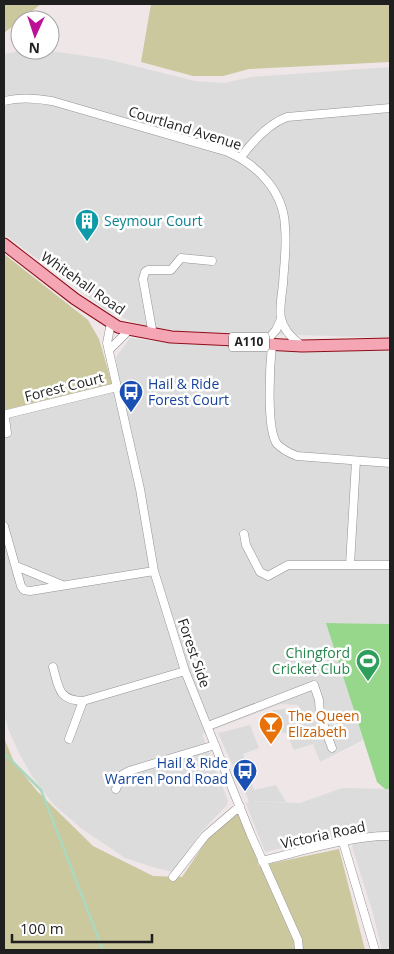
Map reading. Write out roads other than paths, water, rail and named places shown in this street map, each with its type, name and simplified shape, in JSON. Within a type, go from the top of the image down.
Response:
[{"type":"main road","name":"Whitehall Road","points":[[4,244],[111,323],[129,330],[171,337],[302,346],[390,344]]},
{"type":"street","name":"Courtland Avenue","points":[[4,102],[20,98],[52,101],[228,152],[240,157],[254,167],[266,179],[282,209],[286,226],[280,318]]},
{"type":"street","points":[[240,157],[265,131],[287,116],[390,108]]},
{"type":"street","points":[[153,335],[143,279],[145,272],[148,270],[171,270],[181,258],[212,261]]},
{"type":"street","points":[[280,318],[268,344],[270,417],[272,434],[277,443],[286,452],[297,456],[390,463]]},
{"type":"street","points":[[280,318],[290,336],[302,346]]},
{"type":"street","name":"Forest Side","points":[[111,323],[108,343],[109,350],[140,489],[154,571],[185,671],[262,861],[298,940],[299,950]]},
{"type":"street","points":[[109,350],[129,330]]},
{"type":"street","name":"Forest Court","points":[[7,434],[5,418],[7,414],[117,387]]},
{"type":"street","points":[[350,564],[356,461]]},
{"type":"street","points":[[4,526],[21,586],[24,590],[30,591],[154,571]]},
{"type":"street","points":[[244,534],[246,545],[260,572],[268,576],[288,565],[390,565]]},
{"type":"street","points":[[16,566],[62,585]]},
{"type":"street","points":[[53,667],[60,693],[72,701],[83,701],[185,671]]},
{"type":"street","points":[[208,726],[314,685],[319,700],[320,715],[332,748]]},
{"type":"street","points":[[68,739],[83,701]]},
{"type":"street","points":[[116,788],[122,775],[129,771],[215,745]]},
{"type":"street","points":[[173,876],[205,836],[240,806]]},
{"type":"street","name":"Victoria Road","points":[[262,861],[343,842],[390,836]]},
{"type":"street","points":[[343,842],[375,950]]},
{"type":"waterway","points":[[4,753],[41,790],[103,950]]},
{"type":"place","name":"Seymour Court","points":[[87,242]]},
{"type":"place","name":"Hail & Ride Forest Court","points":[[131,413]]},
{"type":"place","name":"Chingford Cricket Club","points":[[368,682]]},
{"type":"place","name":"The Queen Elizabeth","points":[[271,745]]},
{"type":"place","name":"Hail & Ride Warren Pond Road","points":[[245,792]]}]
